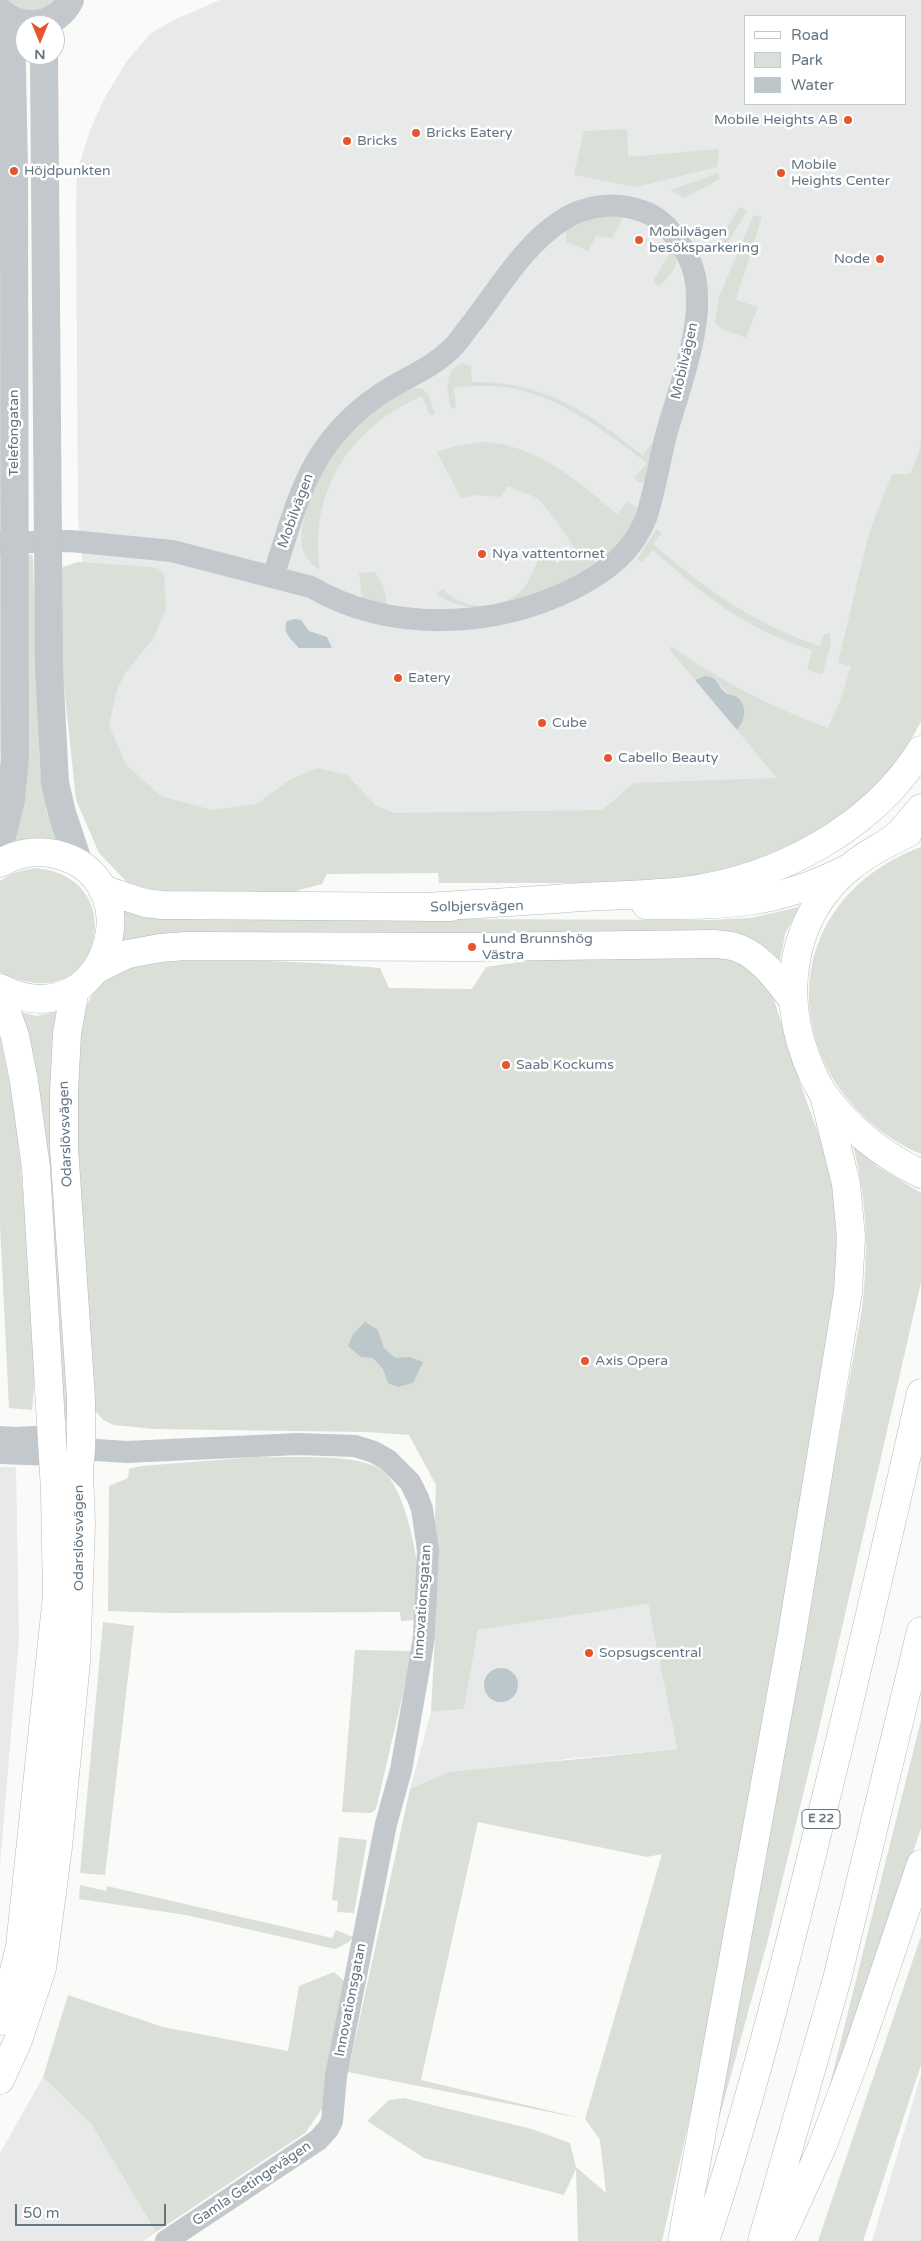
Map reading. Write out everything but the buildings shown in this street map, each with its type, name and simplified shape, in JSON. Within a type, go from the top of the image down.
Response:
[{"type":"main road","points":[[426,907],[685,890],[768,870],[801,855],[837,835],[859,819],[901,778],[921,750]]},
{"type":"main road","points":[[921,808],[899,834],[848,868],[827,892],[802,935],[794,965],[793,1000],[800,1042],[815,1080],[824,1095],[863,1136],[921,1174]]},
{"type":"main road","points":[[887,843],[921,828]]},
{"type":"main road","points":[[0,863],[8,858],[26,853],[45,852],[63,856],[79,864],[96,880],[109,905],[112,921],[106,954],[97,969]]},
{"type":"main road","name":"Solbjersvägen","points":[[102,889],[145,903],[162,905],[426,907],[737,904],[790,894],[848,868]]},
{"type":"main road","points":[[0,988],[12,995],[28,998],[44,999],[61,996],[76,988],[97,969],[128,954],[160,948],[186,946],[472,947],[714,944],[737,947],[753,956],[774,975],[793,1000]]},
{"type":"main road","name":"Odarslövsvägen","points":[[0,2080],[17,2043],[42,1968],[51,1907],[76,1662],[81,1525],[79,1470],[81,1398],[64,1120],[65,1051],[76,988]]},
{"type":"main road","name":"Odarslövsvägen","points":[[0,993],[15,1036],[36,1168],[52,1445],[57,1596],[20,1946],[0,2021]]},
{"type":"main road","points":[[682,2241],[789,1650],[848,1292],[851,1237],[846,1184],[824,1095]]},
{"type":"main road","name":"E 22","points":[[705,2241],[784,1970],[854,1683],[921,1394]]},
{"type":"main road","points":[[762,2241],[837,1979],[921,1631]]},
{"type":"main road","points":[[779,2241],[822,2147],[858,2050],[921,1864]]},
{"type":"street","points":[[4,17],[21,24],[36,25],[65,9]]},
{"type":"street","name":"Telefongatan","points":[[0,845],[11,799],[15,758],[7,542],[4,17]]},
{"type":"street","points":[[44,65],[49,667],[55,782],[62,813],[79,864]]},
{"type":"street","name":"Mobilvägen","points":[[7,542],[71,541],[172,551],[196,556],[246,572],[273,576],[310,587],[330,598],[366,611],[412,618],[449,619],[504,614],[542,603],[589,580],[622,557],[640,533],[646,518],[695,327],[696,291],[694,270],[671,230],[656,216],[647,212],[614,205],[579,212],[547,231],[515,265],[451,349],[429,366],[381,394],[346,421],[323,448],[304,485],[273,576]]},
{"type":"street","points":[[0,1437],[52,1445]]},
{"type":"street","name":"Innovationsgatan","points":[[52,1445],[81,1450],[127,1452],[298,1444],[355,1446],[374,1452],[388,1460],[410,1482],[418,1498],[422,1510],[428,1550],[424,1636],[401,1770],[386,1824],[336,2076],[332,2121]]},
{"type":"street","points":[[0,1454],[52,1445]]},
{"type":"street","name":"Gamla Getingevägen","points":[[166,2241],[318,2140],[328,2129],[332,2121]]},
{"type":"shaded area","points":[[220,0],[921,0],[921,495],[837,762],[694,819],[168,821],[111,776],[87,602],[78,518],[77,172],[90,130],[105,97],[127,61],[150,34],[174,20]]},
{"type":"shaded area","points":[[0,1467],[16,1467],[19,1639],[0,1865]]},
{"type":"shaded area","points":[[648,1604],[677,1749],[565,1759],[410,1789],[431,1712],[464,1709],[478,1630]]},
{"type":"shaded area","points":[[921,2074],[921,2241],[872,2241]]},
{"type":"shaded area","points":[[43,2077],[92,2125],[156,2232],[144,2241],[0,2241],[0,2153]]},
{"type":"green space","points":[[6,0],[53,0],[42,10],[30,11],[24,10]]},
{"type":"green space","points":[[0,117],[4,667],[0,771]]},
{"type":"green space","points":[[627,129],[628,157],[719,149],[717,167],[636,187],[574,175],[584,131]]},
{"type":"green space","points":[[718,173],[720,179],[684,198],[671,190]]},
{"type":"green space","points":[[740,207],[747,211],[721,253],[718,241]]},
{"type":"green space","points":[[754,215],[762,217],[736,300],[758,307],[746,338],[722,329],[715,322],[719,297]]},
{"type":"green space","points":[[596,216],[624,216],[612,238],[596,236],[588,251],[566,242],[568,229]]},
{"type":"green space","points":[[672,249],[677,260],[676,263],[666,279],[658,286],[653,281]]},
{"type":"green space","points":[[462,363],[471,366],[472,382],[498,383],[544,393],[584,413],[643,456],[652,443],[656,446],[646,482],[638,483],[635,477],[647,463],[600,428],[566,408],[530,393],[504,387],[454,387],[456,407],[451,409],[448,396],[449,377],[452,371]]},
{"type":"green space","points":[[421,388],[429,395],[435,414],[430,415],[422,396],[397,409],[374,425],[355,444],[340,465],[328,488],[321,514],[318,541],[320,570],[306,556],[303,550],[302,536],[308,504],[323,471],[342,443],[365,419],[404,392]]},
{"type":"green space","points":[[921,440],[921,721],[894,764],[858,801],[820,830],[778,853],[732,869],[670,882],[626,884],[439,883],[438,873],[327,874],[322,884],[280,895],[157,891],[127,882],[99,853],[76,800],[63,676],[56,576],[63,567],[78,562],[151,567],[159,569],[164,575],[166,609],[153,639],[125,673],[117,690],[109,725],[126,765],[161,796],[212,810],[256,804],[291,779],[317,768],[347,775],[376,806],[395,813],[602,810],[634,783],[777,778],[737,730],[741,724],[729,694],[720,684],[698,678],[695,680],[670,650],[671,646],[746,692],[787,712],[828,728],[840,701],[851,666],[838,663],[869,533],[892,474],[910,474],[919,453]]},
{"type":"green space","points":[[484,442],[504,445],[539,457],[572,478],[617,514],[628,502],[637,508],[627,533],[609,552],[592,565],[551,588],[528,597],[506,604],[468,607],[451,602],[436,594],[443,589],[451,596],[469,604],[480,606],[501,603],[519,593],[525,586],[538,559],[550,554],[557,564],[575,549],[556,520],[537,498],[508,486],[500,497],[476,495],[461,498],[437,452],[456,446]]},
{"type":"green space","points":[[657,529],[662,533],[653,544],[691,576],[731,604],[774,627],[820,646],[824,634],[830,634],[831,644],[823,673],[820,674],[807,670],[812,650],[766,632],[726,609],[690,582],[653,550],[642,562],[637,559]]},
{"type":"green space","points":[[26,554],[32,555],[33,559],[40,769],[47,813],[59,840],[42,839],[12,843]]},
{"type":"green space","points":[[375,572],[383,585],[387,604],[381,605],[362,598],[359,573]]},
{"type":"green space","points":[[921,847],[921,1154],[874,1125],[839,1087],[817,1044],[809,998],[815,953],[836,910],[871,874]]},
{"type":"green space","points":[[35,868],[65,876],[84,892],[93,913],[94,935],[87,957],[72,973],[51,983],[25,981],[9,977],[0,972],[0,881],[13,873]]},
{"type":"green space","points":[[799,907],[785,934],[780,961],[764,949],[123,943],[124,910],[195,918],[709,920],[751,918]]},
{"type":"green space","points":[[713,953],[734,960],[756,974],[771,990],[800,1083],[828,1160],[835,1200],[837,1272],[814,1430],[704,2054],[662,2241],[578,2241],[576,2169],[564,2195],[424,2158],[367,2121],[389,2100],[404,2098],[532,2129],[570,2143],[576,2167],[606,2193],[600,2140],[585,2119],[348,2072],[410,1789],[450,1772],[677,1749],[648,1604],[478,1630],[464,1709],[431,1712],[436,1619],[434,1548],[436,1485],[409,1435],[367,1432],[154,1429],[114,1425],[103,1420],[93,1408],[75,1170],[79,1056],[83,1012],[95,989],[115,973],[148,963],[197,958],[316,963],[380,968],[389,988],[472,989],[486,967],[540,959]],"holes":[[[478,1822],[647,1857],[662,1854],[585,2119],[421,2080]]]},
{"type":"green space","points":[[20,1012],[37,1016],[56,1012],[52,1049],[51,1108],[71,1419],[62,1420]]},
{"type":"green space","points":[[0,1036],[19,1141],[36,1365],[32,1410],[9,1408],[0,1225]]},
{"type":"green space","points":[[853,1145],[878,1167],[921,1193],[921,1282],[817,1737],[767,1943],[712,2144],[862,1309],[866,1267],[864,1207]]},
{"type":"green space","points":[[256,1457],[318,1457],[350,1460],[377,1467],[386,1474],[401,1501],[416,1554],[419,1582],[416,1620],[401,1621],[400,1612],[167,1613],[108,1611],[109,1486],[128,1478],[129,1469],[141,1466]]},
{"type":"green space","points":[[103,1622],[134,1626],[105,1875],[80,1873]]},
{"type":"green space","points":[[355,1650],[413,1651],[376,1809],[371,1813],[342,1812]]},
{"type":"green space","points":[[921,1720],[921,1828],[854,2028],[822,2116]]},
{"type":"green space","points":[[339,1837],[367,1840],[354,1913],[337,1912],[338,1901],[332,1900]]},
{"type":"green space","points":[[80,1885],[106,1891],[107,1886],[332,1938],[336,1930],[353,1937],[349,1942],[335,1949],[186,1915],[79,1899]]},
{"type":"green space","points":[[921,1936],[921,2065],[863,2241],[818,2241]]},
{"type":"green space","points":[[334,1972],[344,1981],[322,2109],[305,2133],[156,2232],[92,2125],[43,2077],[68,1995],[163,2027],[288,2051],[299,1986]]},
{"type":"water","points":[[301,620],[309,631],[327,637],[332,648],[299,648],[288,636],[286,629],[287,621]]},
{"type":"water","points":[[705,676],[716,680],[726,693],[736,696],[743,705],[743,718],[737,730],[695,680]]},
{"type":"water","points":[[365,1322],[378,1330],[384,1348],[395,1358],[409,1357],[423,1362],[413,1383],[398,1387],[388,1383],[383,1369],[373,1358],[361,1357],[348,1346],[353,1334]]},
{"type":"water","points":[[501,1668],[513,1673],[518,1685],[513,1697],[501,1702],[489,1697],[484,1685],[489,1673]]},
{"type":"place","name":"Mobile Heights AB","points":[[848,120]]},
{"type":"place","name":"Bricks Eatery","points":[[416,133]]},
{"type":"place","name":"Bricks","points":[[347,141]]},
{"type":"place","name":"Höjdpunkten","points":[[14,171]]},
{"type":"place","name":"Mobile Heights Center","points":[[781,173]]},
{"type":"place","name":"Mobilvägen besöksparkering","points":[[639,240]]},
{"type":"place","name":"Node","points":[[880,259]]},
{"type":"place","name":"Nya vattentornet","points":[[482,554]]},
{"type":"place","name":"Eatery","points":[[398,678]]},
{"type":"place","name":"Cube","points":[[542,723]]},
{"type":"place","name":"Cabello Beauty","points":[[608,758]]},
{"type":"place","name":"Lund Brunnshög Västra","points":[[472,947]]},
{"type":"place","name":"Saab Kockums","points":[[506,1065]]},
{"type":"place","name":"Axis Opera","points":[[585,1361]]},
{"type":"place","name":"Sopsugscentral","points":[[589,1653]]}]
